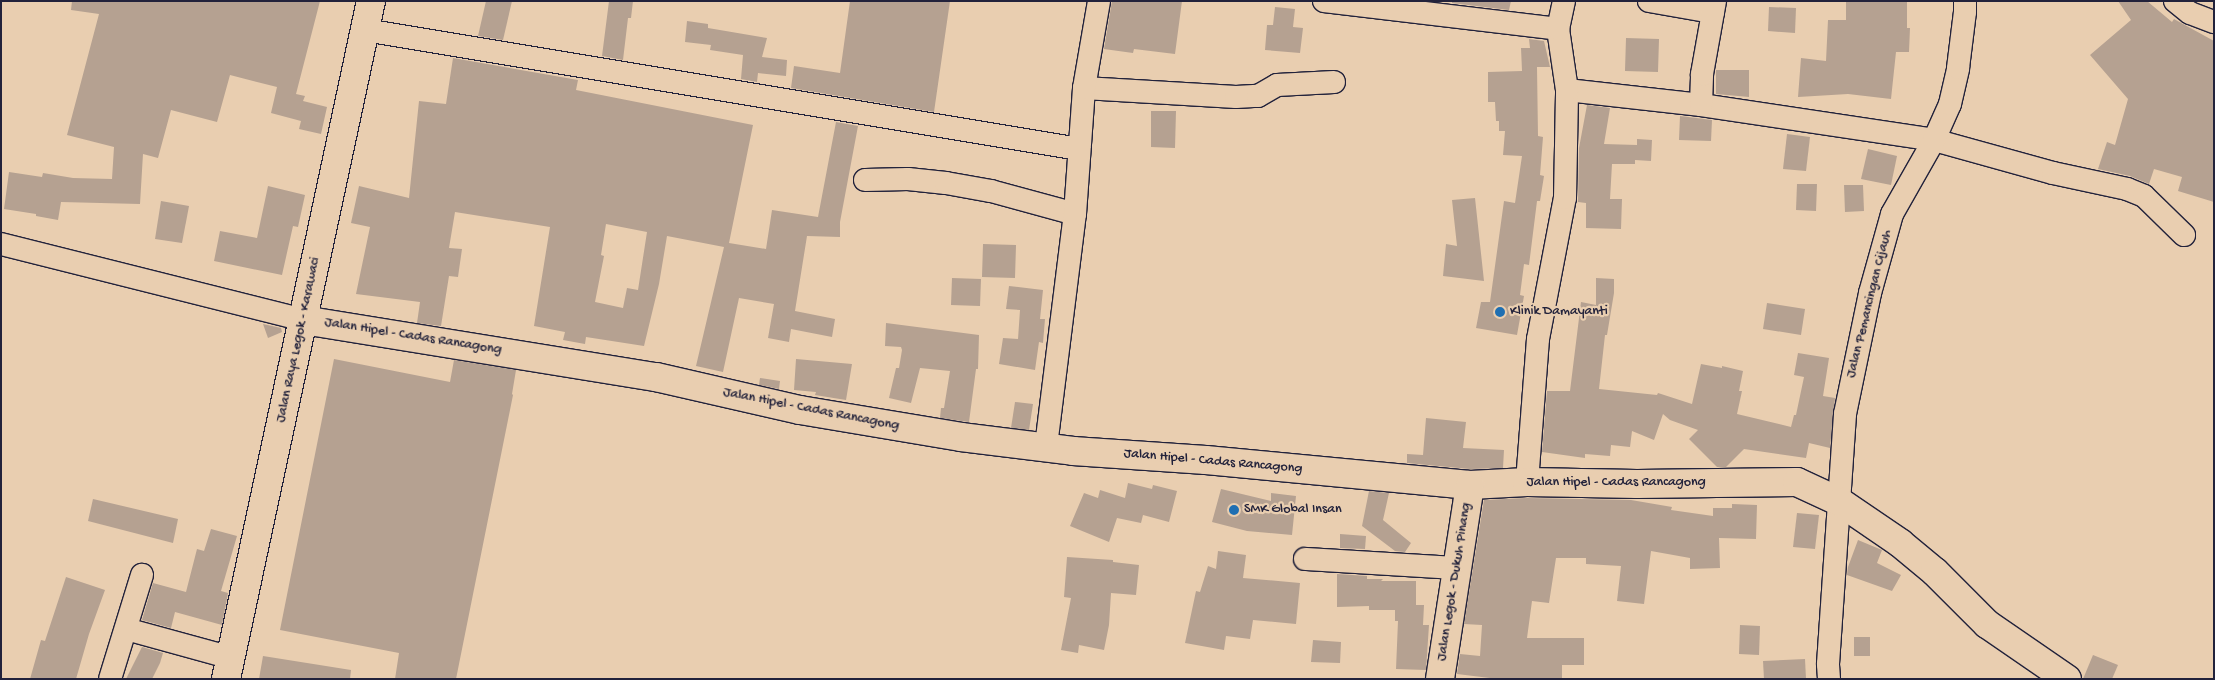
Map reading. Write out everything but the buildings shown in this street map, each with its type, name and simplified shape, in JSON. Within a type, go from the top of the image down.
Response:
[{"type":"street","name":"Jalan Raya Legok - Karawaci","points":[[229,668],[371,1]]},
{"type":"street","points":[[1046,446],[1075,214],[1084,88],[1099,1]]},
{"type":"street","points":[[1324,1],[1558,30]]},
{"type":"street","points":[[1528,482],[1538,339],[1565,198],[1567,90],[1558,30],[1564,1]]},
{"type":"street","points":[[1650,1],[1714,7],[1702,74],[1701,105]]},
{"type":"street","points":[[2175,1],[2190,13],[2214,22]]},
{"type":"street","name":"Jalan Pemancingan Cijauh","points":[[1829,679],[1828,664],[1845,414],[1870,293],[1892,214],[1934,140],[1950,104],[1958,68],[1965,12],[1960,2]]},
{"type":"street","points":[[365,30],[1079,149]]},
{"type":"street","points":[[1084,88],[1236,97],[1258,96],[1277,85],[1334,82]]},
{"type":"street","points":[[1567,90],[1701,105],[1934,140],[2053,173],[2127,189],[2144,196],[2184,235]]},
{"type":"street","points":[[865,180],[908,179],[946,183],[990,191],[1075,214]]},
{"type":"street","points":[[1,244],[303,320]]},
{"type":"street","name":"Jalan Hipel - Cadas Rancagong","points":[[303,320],[656,377],[800,410],[961,437],[1470,485],[1528,482],[1637,484],[1797,482],[1840,502],[1900,543],[1935,572],[1987,624],[2067,679]]},
{"type":"street","name":"Jalan Legok - Dukuh Pinang","points":[[1440,679],[1470,485]]},
{"type":"street","points":[[1305,559],[1457,568]]},
{"type":"street","points":[[110,679],[142,575]]},
{"type":"street","points":[[126,629],[229,668]]},
{"type":"place","name":"Klinik Damayanti","points":[[1500,312]]},
{"type":"place","name":"SMK Global Insan","points":[[1234,510]]}]
